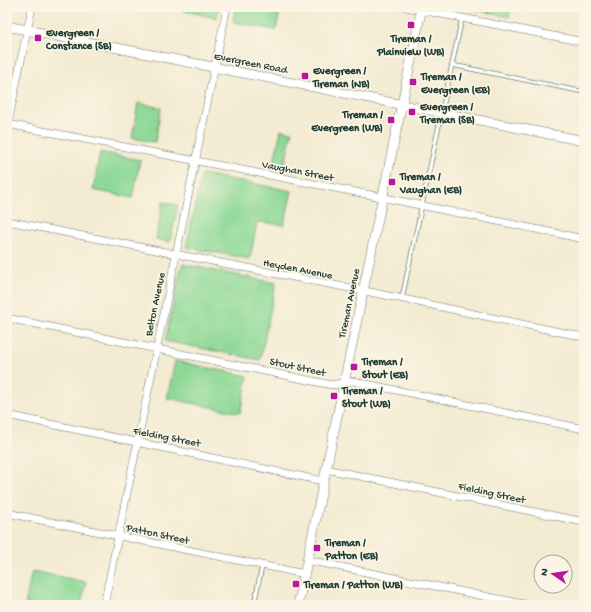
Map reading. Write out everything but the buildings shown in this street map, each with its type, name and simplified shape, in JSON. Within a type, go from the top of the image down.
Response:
[{"type":"street","points":[[7,125],[32,7]]},
{"type":"street","name":"Belton Avenue","points":[[104,605],[227,7]]},
{"type":"street","points":[[406,7],[422,8],[462,18],[584,42]]},
{"type":"street","name":"Tireman Avenue","points":[[298,605],[422,8]]},
{"type":"street","name":"Evergreen Road","points":[[7,26],[584,141]]},
{"type":"street","name":"Vaughan Street","points":[[7,125],[584,239]]},
{"type":"street","name":"Heyden Avenue","points":[[7,221],[363,291],[584,337]]},
{"type":"street","name":"Stout Street","points":[[7,318],[332,384],[352,381],[584,429]]},
{"type":"street","name":"Fielding Street","points":[[7,414],[324,480]]},
{"type":"street","name":"Fielding Street","points":[[326,470],[584,522]]},
{"type":"street","name":"Patton Street","points":[[7,513],[304,574]]},
{"type":"street","points":[[307,560],[528,605]]},
{"type":"lane","points":[[401,299],[462,18]]},
{"type":"lane","points":[[452,64],[584,92]]},
{"type":"lane","points":[[254,605],[262,566]]},
{"type":"green space","points":[[185,7],[219,7],[217,18],[184,11]]},
{"type":"green space","points":[[236,7],[281,7],[276,30],[233,22]]},
{"type":"green space","points":[[463,7],[511,7],[509,17]]},
{"type":"green space","points":[[138,103],[161,108],[155,142],[132,138]]},
{"type":"green space","points":[[281,130],[292,132],[284,168],[273,166]]},
{"type":"green space","points":[[100,152],[140,160],[133,198],[93,190]]},
{"type":"green space","points":[[202,174],[292,191],[284,225],[257,222],[250,259],[186,247]]},
{"type":"green space","points":[[163,202],[178,205],[170,242],[156,239]]},
{"type":"green space","points":[[182,264],[276,283],[260,360],[165,341]]},
{"type":"green space","points":[[175,361],[248,376],[240,413],[167,398]]},
{"type":"green space","points":[[32,571],[86,582],[81,605],[25,604]]},
{"type":"place","name":"Tireman / Plainview (WB)","points":[[411,25]]},
{"type":"place","name":"Evergreen / Constance (SB)","points":[[38,38]]},
{"type":"place","name":"Evergreen / Tireman (NB)","points":[[305,76]]},
{"type":"place","name":"Tireman / Evergreen (EB)","points":[[413,82]]},
{"type":"place","name":"Evergreen / Tireman (SB)","points":[[412,112]]},
{"type":"place","name":"Tireman / Evergreen (WB)","points":[[391,120]]},
{"type":"place","name":"Tireman / Vaughan (EB)","points":[[392,182]]},
{"type":"place","name":"Tireman / Stout (EB)","points":[[354,367]]},
{"type":"place","name":"Tireman / Stout (WB)","points":[[334,396]]},
{"type":"place","name":"Tireman / Patton (EB)","points":[[317,548]]},
{"type":"place","name":"Tireman / Patton (WB)","points":[[296,584]]}]
